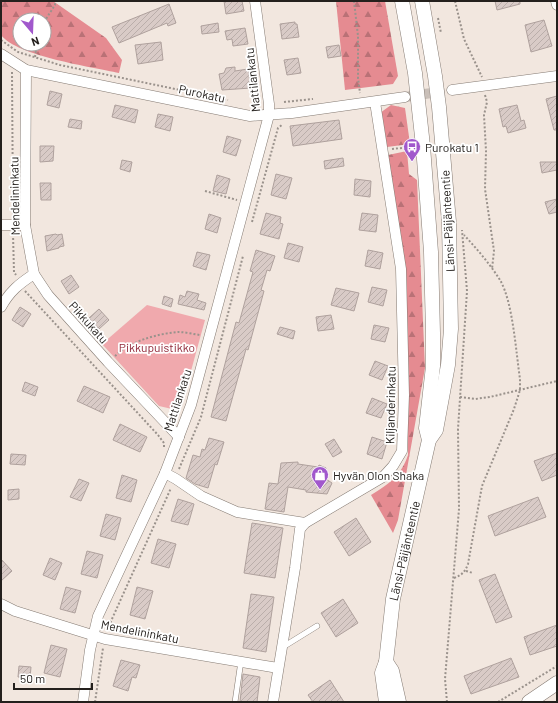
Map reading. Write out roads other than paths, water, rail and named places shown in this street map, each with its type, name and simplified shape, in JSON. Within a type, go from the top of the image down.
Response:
[{"type":"main road","name":"Länsi-Päijänteentie","points":[[386,702],[382,673],[386,662],[394,591],[429,440],[436,430],[433,413],[431,252],[423,146],[415,73],[402,1]]},
{"type":"main road","name":"Länsi-Päijänteentie","points":[[422,1],[439,107],[449,222],[451,329],[448,365],[433,413]]},
{"type":"main road","points":[[386,662],[392,671],[399,702]]},
{"type":"main road","points":[[529,702],[557,683]]},
{"type":"street","name":"Mattilankatu","points":[[83,702],[93,635],[98,616],[165,473],[191,405],[269,115],[269,104],[255,1]]},
{"type":"street","points":[[556,1],[557,5]]},
{"type":"street","name":"Purokatu","points":[[1,54],[26,70],[250,116],[375,102],[404,97]]},
{"type":"street","name":"Mendelininkatu","points":[[26,70],[25,225],[34,274]]},
{"type":"street","points":[[452,90],[557,76]]},
{"type":"street","name":"Kiljanderinkatu","points":[[306,523],[383,477],[393,466],[402,451],[404,395],[401,269],[375,102]]},
{"type":"street","points":[[1,225],[25,225]]},
{"type":"street","points":[[1,307],[7,296],[19,283],[34,274]]},
{"type":"street","name":"Pikkukatu","points":[[34,274],[48,295],[108,362],[179,437]]},
{"type":"street","points":[[165,473],[202,496],[237,512],[306,523]]},
{"type":"street","points":[[273,702],[300,529],[306,523]]},
{"type":"street","name":"Mendelininkatu","points":[[1,604],[15,611],[105,639],[278,668]]},
{"type":"lane","points":[[282,647],[316,626]]},
{"type":"lane","points":[[235,702],[241,661]]},
{"type":"tunnel","points":[[405,97],[452,90]]},
{"type":"place","name":"Purokatu 1","points":[[412,162]]},
{"type":"place","name":"Hyvän Olon Shaka","points":[[320,490]]},
{"type":"park label","name":"Pikkupuistikko","points":[[157,347]]}]
